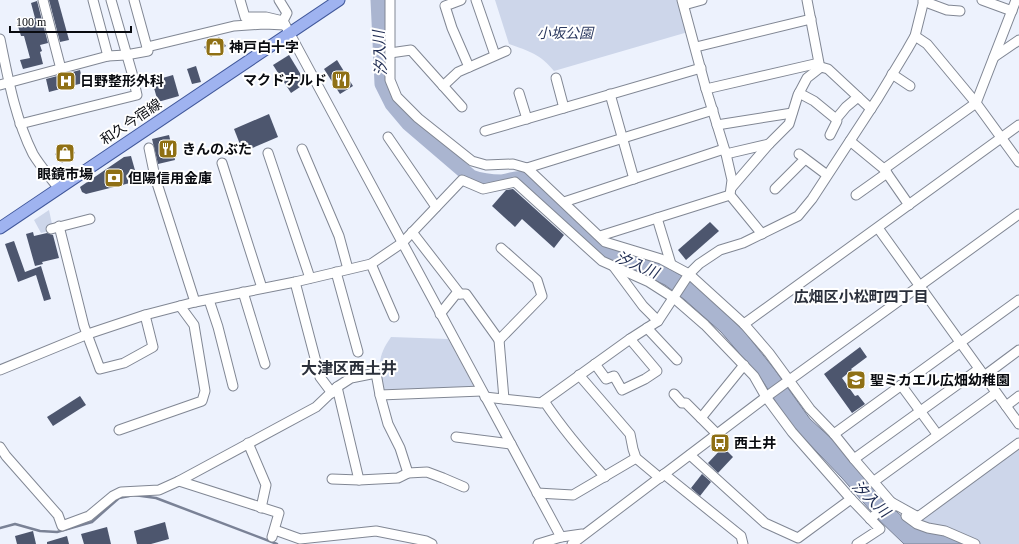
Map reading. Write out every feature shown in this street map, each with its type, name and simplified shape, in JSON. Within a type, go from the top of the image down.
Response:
[{"type":"main road","name":"和久今宿線","points":[[0,228],[59,189],[286,27],[339,0]]},
{"type":"street","points":[[43,0],[61,68]]},
{"type":"street","points":[[93,0],[108,56]]},
{"type":"street","points":[[20,124],[137,95],[111,0]]},
{"type":"street","points":[[5,84],[108,56],[126,55],[148,51],[134,0]]},
{"type":"street","points":[[240,0],[245,17],[266,17],[286,27]]},
{"type":"street","points":[[279,0],[287,13],[286,27],[561,537]]},
{"type":"street","points":[[390,0],[390,80],[397,96],[418,118],[472,161],[486,165],[512,164],[527,168],[605,242],[661,259],[689,274],[744,324],[769,353],[810,409],[834,434],[891,502],[917,524],[928,528],[945,531],[975,544]]},
{"type":"street","points":[[461,0],[445,6],[452,28],[469,67]]},
{"type":"street","points":[[476,0],[495,55]]},
{"type":"street","points":[[702,0],[683,2],[706,89],[725,151],[732,180],[731,191],[762,234]]},
{"type":"street","points":[[807,0],[820,65]]},
{"type":"street","points":[[982,0],[1012,11]]},
{"type":"street","points":[[856,195],[885,171],[976,104],[1016,0]]},
{"type":"street","points":[[380,395],[483,394],[504,399],[541,403],[630,339],[658,321],[689,274],[700,264],[720,250],[743,243],[798,216],[812,199],[871,109],[915,36],[924,1],[947,10],[960,11]]},
{"type":"street","points":[[696,47],[811,19]]},
{"type":"street","points":[[147,46],[234,26],[264,24],[286,27]]},
{"type":"street","points":[[915,36],[927,44],[976,104],[1019,162]]},
{"type":"street","points":[[0,39],[5,84],[20,124],[34,156],[59,189]]},
{"type":"street","points":[[994,57],[1019,40]]},
{"type":"street","points":[[390,53],[411,50],[462,107]]},
{"type":"street","points":[[443,86],[458,72],[506,51]]},
{"type":"street","points":[[600,236],[657,218],[731,191],[769,144],[789,124],[799,93],[807,78],[820,65]]},
{"type":"street","points":[[706,89],[820,65],[828,69],[871,109]]},
{"type":"street","points":[[485,131],[701,68]]},
{"type":"street","points":[[892,74],[910,86]]},
{"type":"street","points":[[556,78],[564,108]]},
{"type":"street","points":[[519,93],[527,119]]},
{"type":"street","points":[[799,93],[814,101],[836,119]]},
{"type":"street","points":[[610,94],[634,178]]},
{"type":"street","points":[[830,135],[837,121],[836,119],[846,107],[858,97]]},
{"type":"street","points":[[527,168],[713,110]]},
{"type":"street","points":[[717,125],[792,113]]},
{"type":"street","points":[[744,324],[1019,124]]},
{"type":"street","points":[[388,137],[436,207]]},
{"type":"street","points":[[850,141],[885,171],[909,205]]},
{"type":"street","points":[[564,202],[634,178],[725,151],[769,144]]},
{"type":"street","points":[[149,148],[155,177],[195,302]]},
{"type":"street","points":[[302,149],[339,236],[348,269]]},
{"type":"street","points":[[268,152],[310,278]]},
{"type":"street","points":[[775,189],[802,156],[827,175]]},
{"type":"street","points":[[222,163],[262,288]]},
{"type":"street","points":[[0,370],[88,334],[145,315],[195,302],[295,282],[371,264],[402,243],[462,180],[483,189],[516,182],[602,261],[649,282],[674,298],[705,325],[744,365],[754,376],[766,397],[792,432],[851,499],[880,529],[857,544]]},
{"type":"street","points":[[572,544],[789,380],[1019,214]]},
{"type":"street","points":[[657,218],[670,264]]},
{"type":"street","points":[[90,219],[55,227],[84,326],[100,369],[124,363],[153,347],[145,315]]},
{"type":"street","points":[[878,228],[1019,424]]},
{"type":"street","points":[[412,232],[460,294]]},
{"type":"street","points":[[499,340],[542,296],[537,280],[501,248]]},
{"type":"street","points":[[371,264],[394,317]]},
{"type":"street","points":[[614,267],[643,306],[658,321]]},
{"type":"street","points":[[336,272],[358,352]]},
{"type":"street","points":[[295,282],[320,377],[334,390],[359,480]]},
{"type":"street","points":[[243,292],[265,364]]},
{"type":"street","points":[[440,314],[456,294],[466,294],[499,340],[504,399]]},
{"type":"street","points":[[209,300],[218,327],[233,386]]},
{"type":"street","points":[[834,434],[1019,300]]},
{"type":"street","points":[[119,430],[202,401],[206,392],[194,325],[180,306]]},
{"type":"street","points":[[647,328],[676,360]]},
{"type":"street","points":[[595,364],[606,379],[614,376],[622,390],[646,379],[657,371],[630,339]]},
{"type":"street","points":[[854,459],[920,411],[1019,350]]},
{"type":"street","points":[[701,418],[744,365]]},
{"type":"street","points":[[0,447],[6,456],[58,515],[62,526],[89,516],[113,496],[121,492],[160,490],[179,481],[316,407],[334,390],[351,378],[376,373],[388,424],[400,448],[408,473]]},
{"type":"street","points":[[579,375],[630,434],[636,458],[662,476],[742,541]]},
{"type":"street","points":[[901,385],[937,434]]},
{"type":"street","points":[[873,482],[937,434],[996,393]]},
{"type":"street","points":[[674,394],[682,403],[686,403],[717,434]]},
{"type":"street","points":[[1006,406],[1019,396]]},
{"type":"street","points":[[544,401],[581,451],[605,477]]},
{"type":"street","points":[[456,437],[511,444]]},
{"type":"street","points":[[891,502],[918,517],[1019,443]]},
{"type":"street","points":[[248,444],[266,485],[261,508]]},
{"type":"street","points":[[690,454],[765,523],[798,538],[851,499]]},
{"type":"street","points":[[537,493],[572,495],[636,458]]},
{"type":"street","points":[[332,479],[359,480],[398,478],[408,473],[427,472],[464,487]]},
{"type":"street","points":[[179,481],[279,513],[274,534],[300,539],[376,531],[426,541],[432,544]]},
{"type":"street","points":[[870,519],[891,502]]},
{"type":"street","points":[[538,544],[561,537],[584,534]]},
{"type":"green space","name":"小坂公園","points":[[495,0],[679,0],[688,32],[554,71],[549,65],[534,54],[509,44]]},
{"type":"green space","points":[[49,210],[52,224],[48,225],[49,231],[41,233],[34,220]]},
{"type":"green space","points":[[391,337],[448,339],[474,387],[384,391],[380,362],[383,350]]},
{"type":"green space","points":[[1019,449],[1019,544],[980,544],[959,533],[918,523]]},
{"type":"water","points":[[582,223],[607,246],[662,264],[692,282],[744,331],[775,370],[810,419],[833,440],[859,472],[895,510],[910,524],[962,540],[969,544],[904,544],[877,518],[842,478],[793,427],[762,380],[721,332],[685,300],[665,285],[628,268],[604,253]]},
{"type":"building","points":[[49,0],[58,0],[69,40],[60,42]]},
{"type":"building","points":[[37,1],[48,43],[40,45],[43,64],[23,69],[20,60],[30,58],[24,36],[21,36],[17,23],[35,18],[31,3]]},
{"type":"building","points":[[219,37],[226,46],[211,57],[204,47]]},
{"type":"building","points":[[289,55],[306,83],[291,93],[273,65]]},
{"type":"building","points":[[337,60],[353,86],[340,94],[324,69]]},
{"type":"building","points":[[196,66],[201,82],[192,84],[187,69]]},
{"type":"building","points":[[80,70],[83,83],[49,92],[46,79]]},
{"type":"building","points":[[173,75],[179,96],[158,102],[152,81]]},
{"type":"building","points":[[269,114],[278,137],[243,152],[234,129]]},
{"type":"building","points":[[169,135],[175,160],[158,164],[152,139]]},
{"type":"building","points":[[69,144],[75,153],[62,163],[55,154]]},
{"type":"building","points":[[131,156],[138,181],[86,194],[82,192],[80,187],[124,157]]},
{"type":"building","points":[[513,189],[564,235],[554,248],[522,219],[515,227],[492,206],[506,190]]},
{"type":"building","points":[[710,222],[719,231],[686,260],[678,250]]},
{"type":"building","points":[[33,232],[34,236],[47,233],[53,235],[59,258],[42,262],[43,264],[35,266],[26,234]]},
{"type":"building","points":[[14,241],[25,272],[41,266],[51,299],[44,301],[36,275],[18,282],[5,244]]},
{"type":"building","points":[[860,347],[867,357],[842,378],[855,396],[858,395],[865,404],[852,413],[824,374]]},
{"type":"building","points":[[80,396],[86,405],[53,426],[47,417]]},
{"type":"building","points":[[723,447],[733,457],[718,473],[708,463]]},
{"type":"building","points":[[702,474],[711,482],[700,496],[691,488]]},
{"type":"building","points":[[165,522],[169,539],[151,544],[137,544],[134,531]]},
{"type":"building","points":[[107,527],[111,544],[84,544],[81,534]]},
{"type":"building","points":[[33,531],[36,544],[17,544],[15,536]]},
{"type":"building","points":[[67,536],[69,544],[47,544],[47,542]]},
{"type":"waterway","name":"汐入川","points":[[378,0],[382,84],[392,104],[408,123],[471,177],[502,182],[520,178],[532,182],[596,245],[615,256]]},
{"type":"waterway","points":[[134,495],[156,498],[277,544]]},
{"type":"waterway","points":[[0,528],[15,524],[40,531],[57,532],[92,522],[119,498],[129,496]]},
{"type":"place","name":"神戸白十字","points":[[215,47]]},
{"type":"place","name":"マクドナルド","points":[[341,80]]},
{"type":"place","name":"日野整形外科","points":[[66,81]]},
{"type":"place","name":"きんのぶた","points":[[168,149]]},
{"type":"place","name":"眼鏡市場","points":[[65,153]]},
{"type":"place","name":"但陽信用金庫","points":[[114,178]]},
{"type":"place","name":"聖ミカエル広畑幼稚園","points":[[856,380]]},
{"type":"place","name":"西土井","points":[[720,443]]},
{"type":"district","name":"広畑区小松町四丁目","points":[[861,297]]},
{"type":"district","name":"大津区西土井","points":[[349,368]]}]
